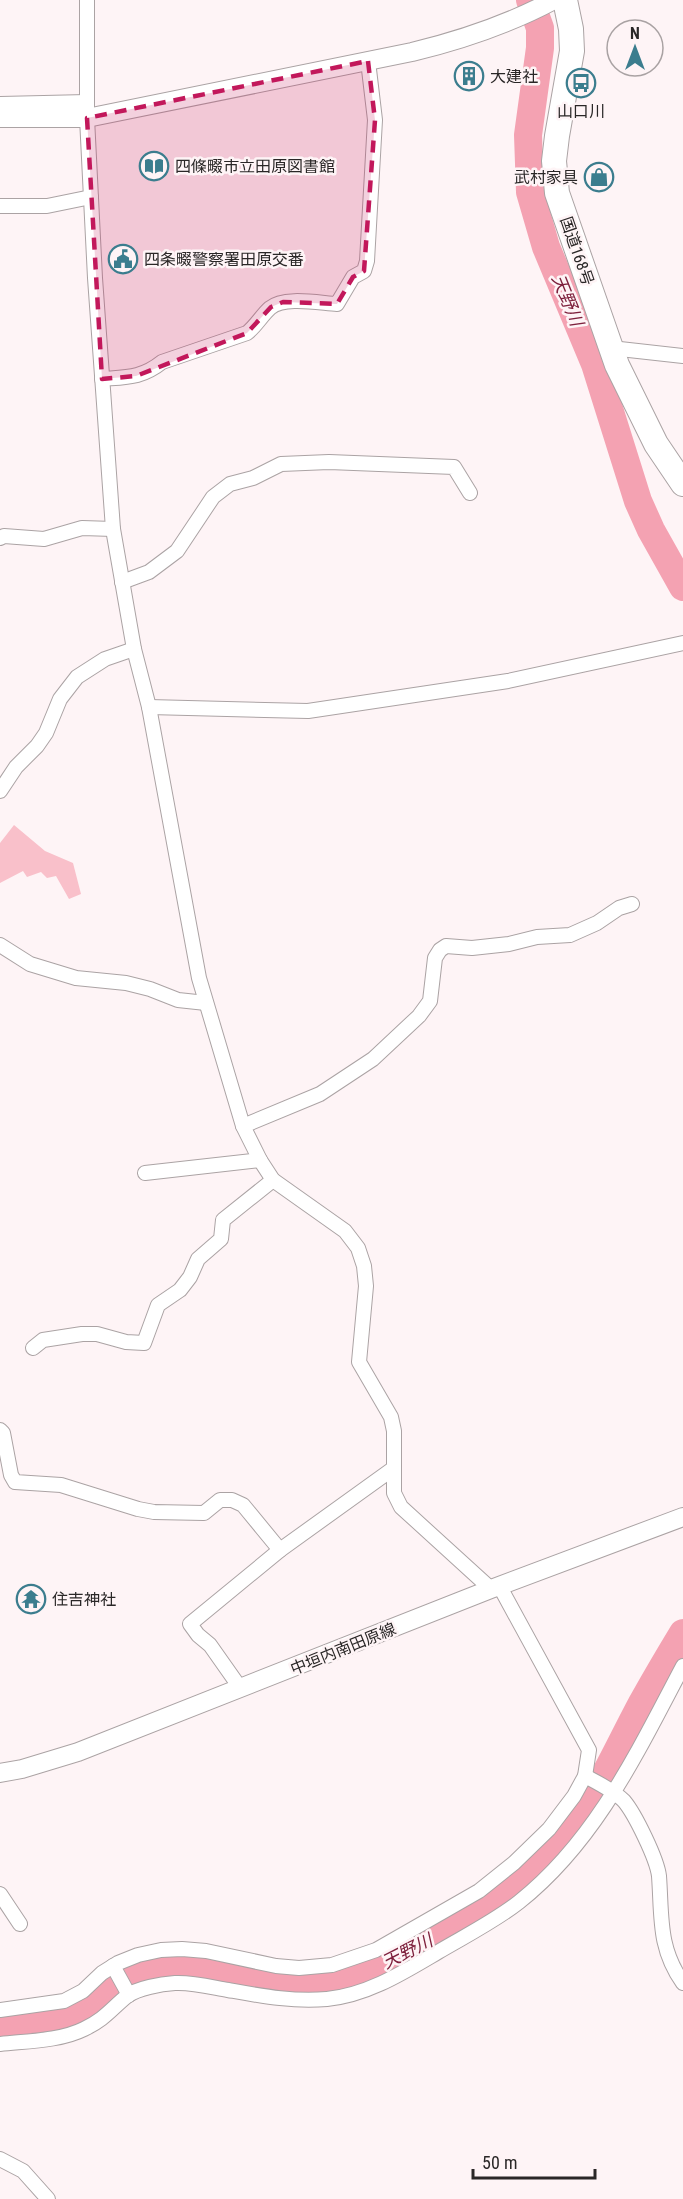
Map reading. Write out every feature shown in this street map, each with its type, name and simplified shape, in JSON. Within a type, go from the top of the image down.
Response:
[{"type":"highway","name":"国道168号","points":[[565,0],[571,29],[572,51],[554,161],[557,193],[617,365],[656,444],[683,484]]},
{"type":"main road","points":[[0,118],[87,110],[368,61],[456,41],[527,15],[554,0]]},
{"type":"main road","name":"中垣内南田原線","points":[[0,1773],[22,1769],[78,1752],[683,1517]]},
{"type":"street","points":[[0,2010],[64,2001],[83,1992],[102,1973],[113,1966],[138,1955],[182,1949],[206,1951],[276,1966],[332,1965],[376,1950],[479,1891],[514,1863],[549,1829],[574,1796],[585,1776],[589,1750],[496,1588],[401,1507],[394,1493],[394,1431],[391,1417],[359,1362],[366,1286],[364,1266],[358,1248],[345,1231],[273,1180],[260,1160],[243,1126],[206,1003],[199,978],[149,707],[134,649],[113,529],[91,197],[87,110],[87,0]]},
{"type":"street","points":[[102,379],[136,376],[150,371],[162,362],[247,333],[271,307],[283,302],[337,304],[353,277],[364,271],[367,261],[375,120],[368,61]]},
{"type":"street","points":[[0,104],[87,110]]},
{"type":"street","points":[[0,206],[47,206],[91,197]]},
{"type":"street","points":[[611,348],[683,356]]},
{"type":"street","points":[[123,582],[149,572],[177,551],[213,497],[230,484],[253,478],[281,464],[340,463],[454,467],[471,493]]},
{"type":"street","points":[[0,538],[4,536],[44,538],[82,528],[113,529]]},
{"type":"street","points":[[149,707],[308,711],[508,681],[683,643]]},
{"type":"street","points":[[0,791],[16,767],[37,746],[46,733],[60,699],[77,677],[105,659],[134,649]]},
{"type":"street","points":[[243,1126],[320,1094],[373,1059],[419,1016],[430,1001],[435,958],[446,946],[472,948],[570,935],[597,923],[618,908],[632,904]]},
{"type":"street","points":[[0,945],[30,964],[76,978],[126,983],[178,1000],[206,1003]]},
{"type":"street","points":[[145,1173],[260,1160]]},
{"type":"street","points":[[33,1348],[43,1340],[82,1334],[97,1334],[126,1342],[144,1342],[159,1305],[180,1290],[190,1277],[198,1259],[221,1239],[223,1220],[273,1180]]},
{"type":"street","points":[[0,1430],[3,1433],[11,1475],[15,1482],[61,1485],[154,1512],[204,1513],[220,1500],[232,1500],[243,1505],[280,1550]]},
{"type":"street","points":[[241,1689],[210,1645],[190,1624],[280,1550],[394,1468]]},
{"type":"street","points":[[0,2044],[58,2036],[82,2030],[106,2017],[129,1995],[147,1988],[174,1983],[191,1983],[275,1999],[301,2001],[330,1998],[376,1986],[399,1975],[519,1903],[564,1861],[586,1835],[615,1793],[683,1666]]},
{"type":"street","points":[[585,1776],[615,1793],[625,1802],[654,1856],[658,1874],[661,1932],[666,1951],[683,1983]]},
{"type":"street","points":[[0,1894],[20,1924]]},
{"type":"street","points":[[113,1966],[129,1995]]},
{"type":"street","points":[[0,2159],[23,2171],[48,2199]]},
{"type":"highlighted area","points":[[368,61],[375,120],[364,271],[353,277],[337,304],[283,302],[271,307],[247,333],[136,376],[102,379],[87,118]]},
{"type":"shaded area","points":[[14,825],[45,851],[73,863],[81,894],[69,899],[56,876],[47,878],[41,872],[27,877],[23,871],[0,883],[0,843]]},
{"type":"waterway","name":"天野川","points":[[530,0],[540,28],[540,48],[528,135],[530,192],[546,247],[595,364],[638,501],[651,530],[683,587]]},
{"type":"waterway","name":"天野川","points":[[0,2027],[46,2023],[68,2017],[88,2008],[131,1976],[150,1968],[180,1966],[293,1986],[313,1986],[343,1981],[372,1971],[441,1934],[522,1881],[563,1840],[589,1803],[642,1703],[683,1633]]},
{"type":"place","name":"大建社","points":[[469,76]]},
{"type":"place","name":"山口川","points":[[581,83]]},
{"type":"place","name":"四條畷市立田原図書館","points":[[154,166]]},
{"type":"place","name":"武村家具","points":[[599,177]]},
{"type":"place","name":"四条畷警察署田原交番","points":[[123,259]]},
{"type":"place","name":"住吉神社","points":[[31,1599]]}]
